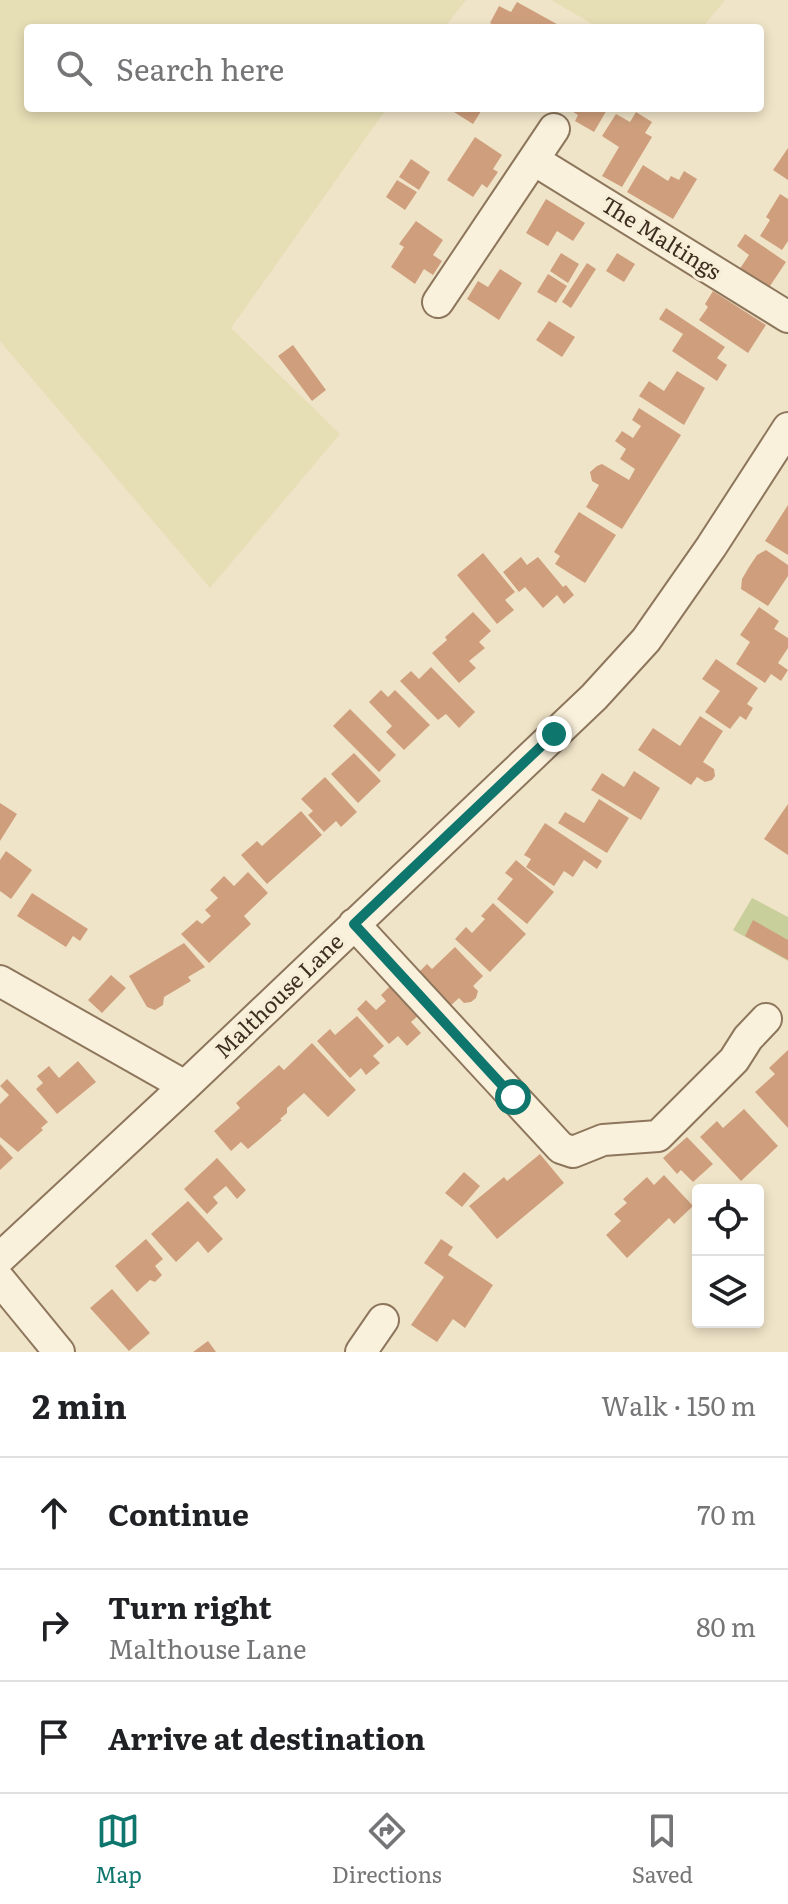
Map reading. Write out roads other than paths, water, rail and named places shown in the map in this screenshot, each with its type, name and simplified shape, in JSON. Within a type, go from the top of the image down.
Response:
[{"type":"street","points":[[438,302],[554,129]]},
{"type":"street","name":"The Maltings","points":[[534,160],[788,317]]},
{"type":"street","name":"Malthouse Lane","points":[[0,1258],[594,697],[646,640],[788,428]]},
{"type":"street","points":[[354,924],[561,1148],[573,1152],[603,1140],[658,1136],[734,1060],[748,1038],[766,1019]]},
{"type":"street","points":[[0,981],[185,1086]]},
{"type":"street","points":[[0,1280],[59,1352]]},
{"type":"street","points":[[361,1352],[383,1320]]}]
